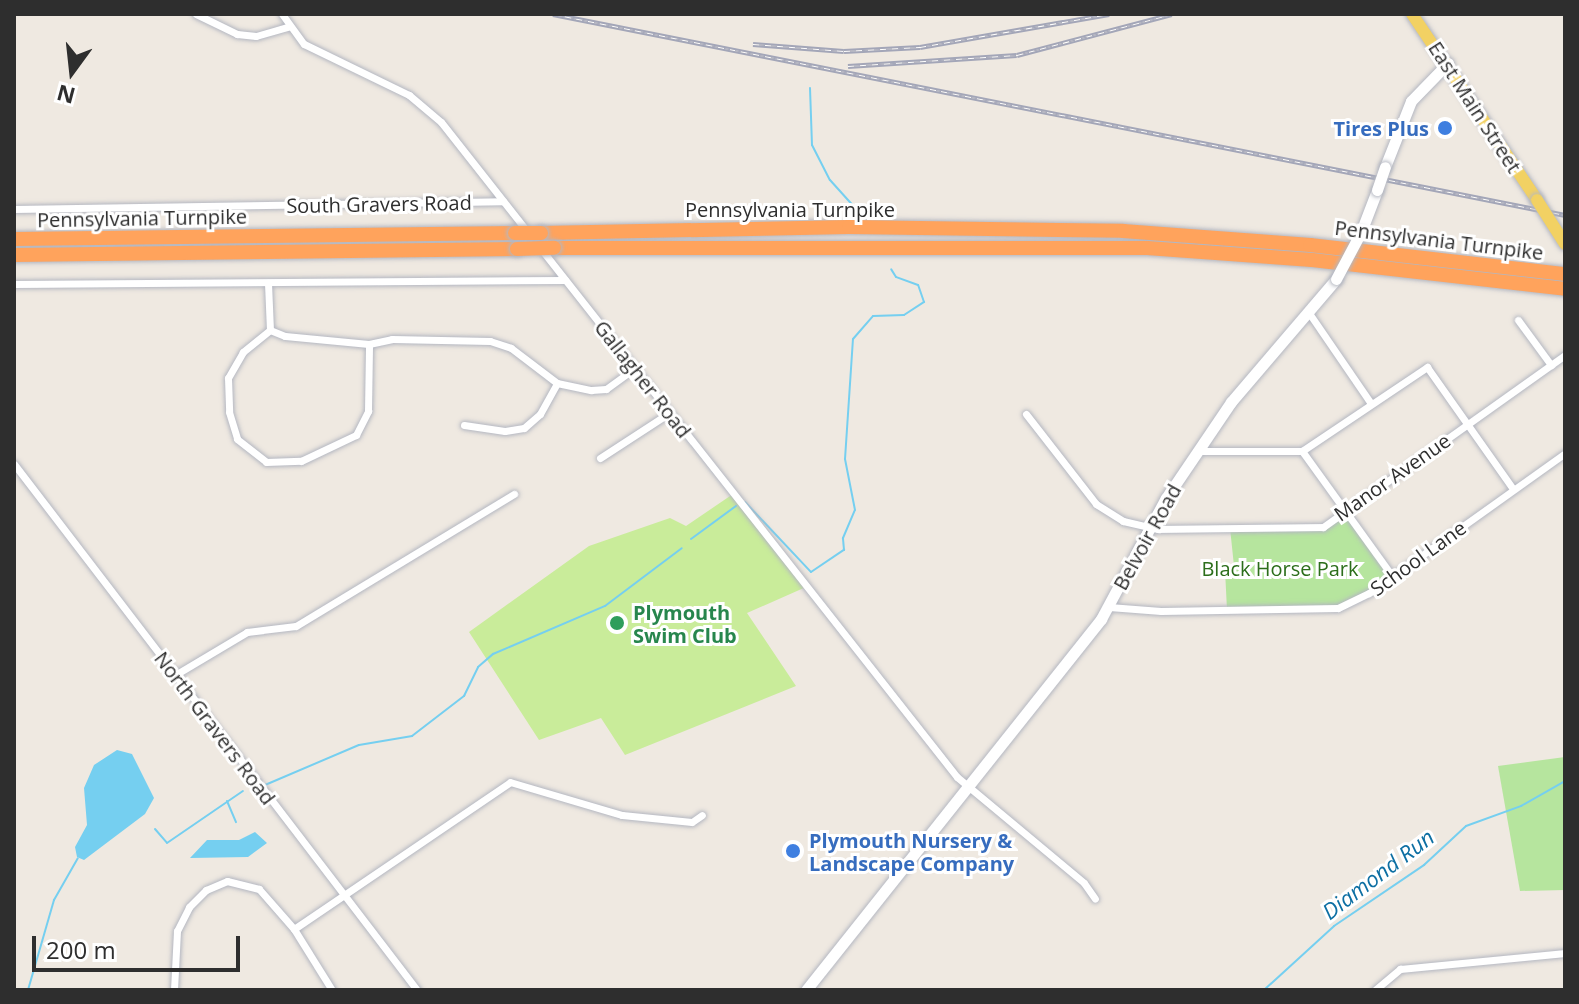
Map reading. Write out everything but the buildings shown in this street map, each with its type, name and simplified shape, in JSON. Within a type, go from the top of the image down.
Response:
[{"type":"highway","name":"Pennsylvania Turnpike","points":[[14,239],[849,227],[1123,231],[1310,245],[1565,274]]},
{"type":"highway","name":"Pennsylvania Turnpike","points":[[14,255],[554,248],[1147,248],[1299,258],[1565,289]]},
{"type":"main road","name":"East Main Street","points":[[1412,14],[1448,63],[1565,244]]},
{"type":"street","points":[[196,14],[237,34],[256,36],[288,27]]},
{"type":"street","name":"Gallagher Road","points":[[282,14],[288,27],[316,51],[405,93],[429,110],[957,777],[1084,883],[1095,899]]},
{"type":"street","name":"Belvoir Road","points":[[806,990],[1109,607],[1149,528],[1196,451],[1252,374],[1336,279],[1361,232],[1411,101],[1448,63]]},
{"type":"street","name":"South Gravers Road","points":[[14,209],[503,201]]},
{"type":"street","points":[[14,284],[565,280]]},
{"type":"street","points":[[268,283],[270,330]]},
{"type":"street","points":[[1309,313],[1370,402]]},
{"type":"street","points":[[1518,320],[1551,365]]},
{"type":"street","points":[[369,344],[368,411],[356,435],[301,461],[266,462],[237,439],[229,412],[228,378],[243,352],[270,330],[369,344],[392,339],[490,341],[511,348],[557,383],[606,389],[634,369]]},
{"type":"street","name":"Manor Avenue","points":[[1149,528],[1323,527],[1565,355]]},
{"type":"street","points":[[1196,451],[1302,451],[1370,402],[1427,367],[1513,489]]},
{"type":"street","points":[[464,425],[505,431],[524,428],[540,414],[557,383]]},
{"type":"street","points":[[600,458],[669,413]]},
{"type":"street","points":[[1026,414],[1096,504],[1123,521],[1149,528]]},
{"type":"street","points":[[1302,451],[1393,577]]},
{"type":"street","name":"School Lane","points":[[1109,607],[1161,611],[1338,608],[1393,577],[1565,453]]},
{"type":"street","name":"North Gravers Road","points":[[14,464],[417,990]]},
{"type":"street","points":[[175,675],[247,632],[296,626],[514,494]]},
{"type":"street","points":[[294,929],[344,892],[510,782],[622,815],[692,822],[702,815]]},
{"type":"street","points":[[174,990],[177,931],[189,907],[206,890],[241,881],[259,889],[294,929],[332,990]]},
{"type":"street","points":[[1375,990],[1400,969],[1565,953]]},
{"type":"green space","name":"Plymouth Swim Club","points":[[733,494],[806,587],[747,613],[796,686],[625,755],[601,718],[539,740],[469,632],[589,546],[670,518],[686,526]]},
{"type":"green space","name":"Black Horse Park","points":[[1345,511],[1393,577],[1338,608],[1227,610],[1225,570],[1234,566],[1230,528],[1323,527]]},
{"type":"green space","points":[[1565,757],[1565,890],[1520,891],[1498,766]]},
{"type":"water","points":[[117,750],[132,754],[154,798],[145,814],[84,860],[77,857],[75,847],[87,825],[84,788],[94,765]]},
{"type":"water","points":[[255,832],[267,843],[248,857],[190,858],[207,840],[239,840]]},
{"type":"waterway","points":[[810,88],[812,145],[830,180],[854,207]]},
{"type":"waterway","points":[[745,502],[811,572],[844,550],[843,538],[855,510],[845,459],[853,339],[873,316],[904,315],[924,302],[918,285],[896,277],[891,269]]},
{"type":"waterway","points":[[691,539],[736,506]]},
{"type":"waterway","points":[[265,785],[359,745],[412,736],[464,696],[478,667],[493,654],[605,606],[682,548]]},
{"type":"waterway","name":"Diamond Run","points":[[1264,990],[1334,926],[1424,865],[1466,826],[1521,806],[1565,781]]},
{"type":"waterway","points":[[155,829],[167,843],[243,791]]},
{"type":"waterway","points":[[227,801],[236,822]]},
{"type":"waterway","points":[[28,990],[54,900],[78,858]]},
{"type":"railway","points":[[553,14],[1565,215]]},
{"type":"railway","points":[[753,44],[844,51],[920,47],[1109,14]]},
{"type":"railway","points":[[848,66],[1017,55],[1172,14]]},
{"type":"place","name":"Tires Plus","points":[[1445,128]]},
{"type":"place","name":"Plymouth Swim Club","points":[[617,623]]},
{"type":"place","name":"Plymouth Nursery & Landscape Company","points":[[793,851]]}]
